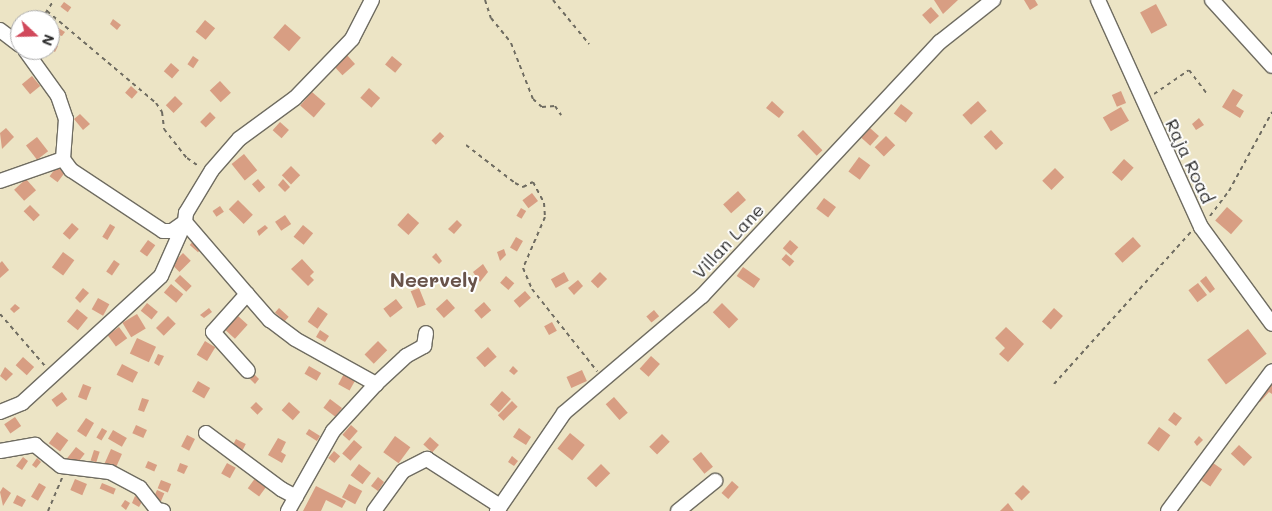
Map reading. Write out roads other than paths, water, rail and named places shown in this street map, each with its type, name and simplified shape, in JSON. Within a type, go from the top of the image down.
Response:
[{"type":"street","points":[[0,412],[22,402],[54,375],[161,276],[185,222],[193,198],[211,173],[239,139],[295,98],[352,39],[372,0]]},
{"type":"street","name":"Villan Lane","points":[[499,509],[564,413],[702,296],[940,42],[993,0]]},
{"type":"street","name":"Raja Road","points":[[1098,0],[1142,102],[1200,224],[1272,324]]},
{"type":"street","points":[[1212,0],[1272,66]]},
{"type":"street","points":[[32,60],[58,96],[66,119],[63,159],[71,170],[163,231],[172,231],[185,222]]},
{"type":"street","points":[[0,182],[63,159]]},
{"type":"street","points":[[185,222],[270,320],[295,339],[376,384]]},
{"type":"street","points":[[247,294],[213,332],[248,371]]},
{"type":"street","points":[[288,511],[333,431],[376,384],[406,356],[424,346],[426,334]]},
{"type":"street","points":[[1168,511],[1272,371]]},
{"type":"street","points":[[206,433],[281,489],[296,497]]},
{"type":"street","points":[[0,451],[35,445],[66,467],[110,472],[140,488],[157,510],[163,511]]},
{"type":"street","points":[[374,511],[403,472],[427,459],[499,509]]},
{"type":"street","points":[[678,511],[714,481]]},
{"type":"district","name":"Neervely","points":[[434,279]]}]
